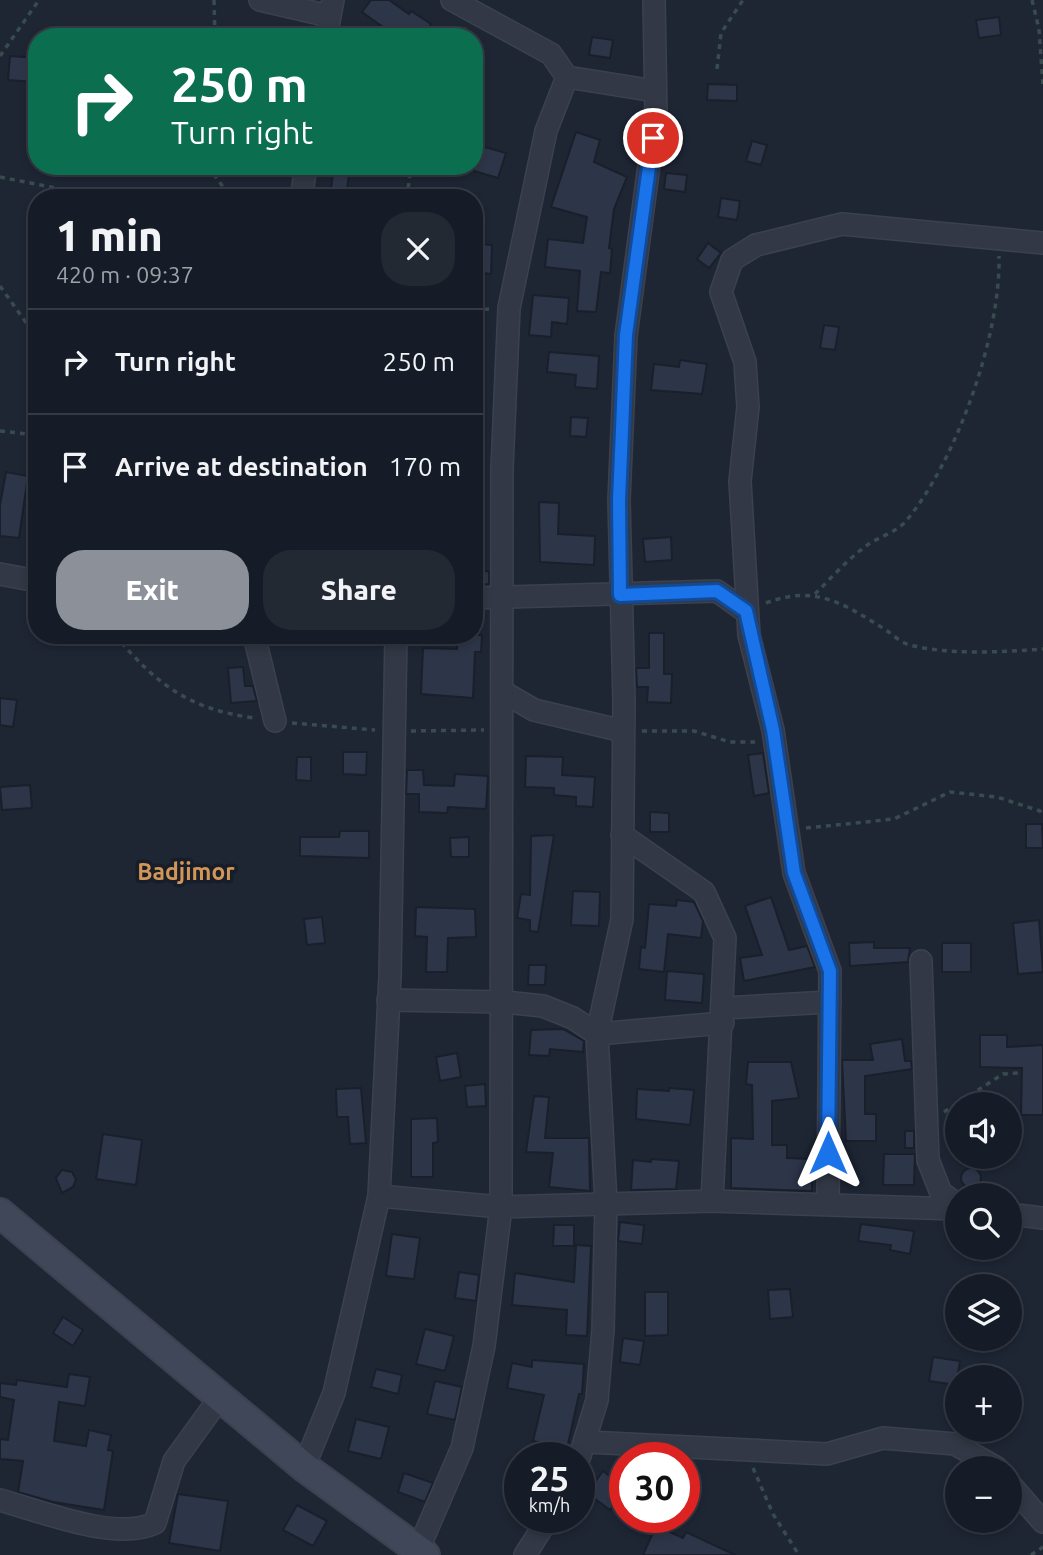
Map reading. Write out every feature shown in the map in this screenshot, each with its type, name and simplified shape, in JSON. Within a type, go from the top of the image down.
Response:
[{"type":"main road","points":[[0,1213],[304,1467],[421,1552]]},
{"type":"street","points":[[260,0],[330,18]]},
{"type":"street","points":[[452,0],[551,54],[567,77],[655,92]]},
{"type":"street","points":[[585,1442],[597,1400],[603,1330],[606,1203],[597,1034],[622,919],[624,731],[619,500],[626,335],[656,113],[654,0]]},
{"type":"street","points":[[421,1552],[462,1448],[484,1346],[501,1208],[504,1002],[502,468],[509,307],[546,131],[567,77]]},
{"type":"street","points":[[828,1203],[830,971],[794,873],[790,830],[775,741],[746,611],[740,481],[748,407],[745,362],[721,292],[732,260],[756,245],[835,224],[1043,243]]},
{"type":"street","points":[[0,574],[28,579]]},
{"type":"street","points":[[483,598],[717,591],[746,611]]},
{"type":"street","points":[[256,644],[275,721]]},
{"type":"street","points":[[304,1467],[334,1393],[379,1196],[388,1000],[396,644]]},
{"type":"street","points":[[503,692],[534,710],[624,731]]},
{"type":"street","points":[[622,835],[705,892],[725,938],[712,1201]]},
{"type":"street","points":[[921,961],[928,1160],[941,1193],[945,1196]]},
{"type":"street","points":[[388,1000],[504,1002],[543,1006],[573,1018],[597,1034],[830,1002]]},
{"type":"street","points":[[379,1196],[501,1208],[712,1201],[945,1208]]},
{"type":"street","points":[[1022,1215],[1043,1218]]},
{"type":"street","points":[[0,1500],[110,1529],[141,1530],[155,1523],[174,1461],[221,1396]]},
{"type":"street","points":[[595,1450],[827,1454],[883,1438],[955,1444],[976,1456]]},
{"type":"street","points":[[1022,1498],[1043,1522]]},
{"type":"street","points":[[525,1555],[539,1533]]},
{"type":"path","points":[[0,56],[38,0]]},
{"type":"path","points":[[214,0],[215,28]]},
{"type":"path","points":[[717,69],[721,33],[743,0]]},
{"type":"path","points":[[1032,0],[1039,29],[1043,86]]},
{"type":"path","points":[[0,177],[61,189]]},
{"type":"path","points":[[815,594],[865,547],[905,523],[946,460],[969,405],[1000,290],[998,240]]},
{"type":"path","points":[[0,286],[28,325]]},
{"type":"path","points":[[0,431],[28,434]]},
{"type":"path","points":[[746,611],[784,596],[815,594],[857,612],[911,646],[1002,652],[1043,649]]},
{"type":"path","points":[[124,644],[160,680],[192,704],[218,713],[275,721],[394,731],[503,729]]},
{"type":"path","points":[[624,731],[695,731],[730,742],[775,741]]},
{"type":"path","points":[[790,830],[894,819],[950,792],[997,796],[1040,811],[1043,815]]},
{"type":"path","points":[[925,1124],[1003,1074],[1018,1073]]},
{"type":"path","points":[[746,1451],[773,1514],[799,1555]]},
{"type":"path","points":[[1031,1555],[1043,1547]]},
{"type":"building","points":[[371,0],[389,0],[409,14],[411,11],[431,24],[428,28],[384,28],[362,12]]},
{"type":"building","points":[[999,17],[1001,35],[979,38],[976,20]]},
{"type":"building","points":[[592,37],[613,40],[610,58],[589,55]]},
{"type":"building","points":[[10,56],[28,57],[28,81],[8,80]]},
{"type":"building","points":[[708,84],[737,85],[737,101],[707,100]]},
{"type":"building","points":[[576,132],[600,140],[594,162],[627,177],[614,209],[609,248],[612,249],[610,273],[601,272],[596,312],[577,311],[580,271],[545,267],[548,239],[583,243],[587,217],[551,207]]},
{"type":"building","points":[[752,141],[767,145],[761,165],[746,161]]},
{"type":"building","points":[[483,147],[506,153],[498,178],[483,174]]},
{"type":"building","points":[[666,173],[687,175],[685,192],[664,189]]},
{"type":"building","points":[[333,175],[349,175],[347,189],[331,189]]},
{"type":"building","points":[[721,198],[740,201],[737,220],[718,217]]},
{"type":"building","points":[[708,243],[721,253],[709,268],[697,259]]},
{"type":"building","points":[[483,244],[492,245],[491,274],[483,273]]},
{"type":"building","points":[[533,295],[569,298],[567,324],[552,322],[551,337],[529,335]]},
{"type":"building","points":[[824,325],[839,327],[835,350],[820,348]]},
{"type":"building","points":[[549,352],[599,356],[597,389],[575,387],[576,375],[547,372]]},
{"type":"building","points":[[680,360],[707,364],[702,394],[651,390],[654,364],[679,367]]},
{"type":"building","points":[[571,417],[588,418],[586,437],[570,436]]},
{"type":"building","points":[[6,472],[28,476],[19,538],[0,536],[0,505]]},
{"type":"building","points":[[539,502],[559,503],[558,534],[595,536],[594,565],[540,562]]},
{"type":"building","points":[[671,537],[672,560],[645,562],[643,539]]},
{"type":"building","points":[[483,571],[489,571],[489,584],[483,584]]},
{"type":"building","points":[[649,633],[664,633],[664,674],[672,674],[671,703],[647,702],[648,687],[637,687],[636,668],[649,668]]},
{"type":"building","points":[[457,644],[481,644],[481,652],[475,652],[473,698],[421,694],[423,648],[457,649]]},
{"type":"building","points":[[243,667],[245,686],[253,686],[257,701],[231,703],[228,668]]},
{"type":"building","points":[[0,698],[17,700],[13,727],[0,725]]},
{"type":"building","points":[[343,752],[367,752],[366,775],[343,774]]},
{"type":"building","points":[[763,753],[769,793],[754,796],[748,755]]},
{"type":"building","points":[[526,756],[563,757],[562,775],[595,777],[593,807],[576,806],[576,797],[554,795],[554,788],[525,787]]},
{"type":"building","points":[[297,757],[311,757],[311,781],[296,780]]},
{"type":"building","points":[[407,770],[423,770],[424,785],[454,786],[455,774],[488,776],[486,809],[448,807],[447,813],[419,812],[419,794],[406,794]]},
{"type":"building","points":[[30,785],[32,808],[2,810],[0,787]]},
{"type":"building","points":[[650,812],[669,813],[669,832],[650,832]]},
{"type":"building","points":[[1026,824],[1042,824],[1043,848],[1026,848]]},
{"type":"building","points":[[340,831],[369,831],[369,858],[300,856],[300,837],[339,837]]},
{"type":"building","points":[[554,835],[538,932],[530,931],[530,920],[517,918],[521,894],[530,895],[531,836]]},
{"type":"building","points":[[469,837],[469,857],[451,857],[450,838]]},
{"type":"building","points":[[573,891],[600,892],[599,926],[571,925]]},
{"type":"building","points":[[771,897],[789,950],[807,946],[815,967],[744,981],[740,958],[762,955],[745,906]]},
{"type":"building","points":[[677,900],[694,902],[703,921],[701,938],[668,934],[664,972],[639,969],[641,947],[645,948],[649,904],[676,906]]},
{"type":"building","points":[[416,907],[475,909],[476,937],[448,938],[447,972],[426,972],[427,937],[415,936]]},
{"type":"building","points":[[322,917],[325,943],[307,945],[304,919]]},
{"type":"building","points":[[1039,920],[1043,972],[1018,974],[1013,923]]},
{"type":"building","points":[[874,942],[874,948],[910,948],[908,962],[850,966],[849,943]]},
{"type":"building","points":[[942,943],[971,943],[971,972],[942,972]]},
{"type":"building","points":[[529,965],[546,965],[545,985],[528,985]]},
{"type":"building","points":[[667,971],[704,974],[702,1003],[665,1000]]},
{"type":"building","points":[[563,1029],[584,1041],[583,1052],[550,1049],[549,1056],[529,1055],[531,1030]]},
{"type":"building","points":[[980,1035],[1007,1035],[1007,1047],[1043,1045],[1043,1115],[1022,1115],[1022,1068],[980,1067]]},
{"type":"building","points":[[902,1039],[905,1061],[911,1061],[912,1069],[865,1076],[865,1114],[876,1114],[876,1141],[846,1141],[842,1060],[873,1060],[870,1044]]},
{"type":"building","points":[[457,1053],[461,1077],[440,1081],[436,1057]]},
{"type":"building","points":[[748,1062],[791,1062],[799,1098],[772,1101],[772,1145],[787,1145],[787,1158],[812,1159],[812,1191],[731,1188],[731,1138],[753,1139],[752,1085],[746,1084]]},
{"type":"building","points":[[485,1084],[486,1106],[467,1107],[465,1086]]},
{"type":"building","points":[[361,1088],[366,1143],[350,1144],[348,1117],[337,1117],[336,1089]]},
{"type":"building","points":[[669,1088],[694,1090],[690,1125],[636,1119],[637,1089],[669,1091]]},
{"type":"building","points":[[534,1096],[549,1097],[545,1138],[589,1138],[590,1191],[549,1187],[553,1153],[526,1152]]},
{"type":"building","points":[[437,1118],[438,1142],[433,1143],[433,1177],[411,1177],[411,1119]]},
{"type":"building","points":[[905,1131],[914,1131],[914,1148],[905,1148]]},
{"type":"building","points":[[103,1134],[142,1140],[136,1185],[96,1179]]},
{"type":"building","points":[[884,1154],[915,1154],[914,1185],[883,1185]]},
{"type":"building","points":[[651,1159],[679,1161],[676,1189],[631,1190],[633,1160],[651,1162]]},
{"type":"building","points":[[967,1169],[975,1169],[980,1174],[979,1183],[962,1182],[962,1174]]},
{"type":"building","points":[[62,1170],[72,1172],[76,1179],[73,1187],[62,1193],[56,1178]]},
{"type":"building","points":[[620,1222],[644,1225],[642,1244],[618,1241]]},
{"type":"building","points":[[861,1224],[914,1231],[910,1254],[890,1250],[891,1245],[858,1241]]},
{"type":"building","points":[[554,1225],[574,1225],[574,1246],[553,1246]]},
{"type":"building","points":[[392,1234],[420,1238],[414,1279],[386,1276]]},
{"type":"building","points":[[576,1245],[591,1246],[587,1336],[566,1335],[567,1310],[512,1305],[515,1273],[574,1282]]},
{"type":"building","points":[[459,1272],[479,1275],[476,1301],[455,1298]]},
{"type":"building","points":[[790,1289],[793,1317],[770,1319],[768,1290]]},
{"type":"building","points":[[645,1292],[668,1292],[668,1335],[645,1336]]},
{"type":"building","points":[[63,1317],[83,1330],[73,1346],[53,1333]]},
{"type":"building","points":[[425,1329],[454,1336],[445,1371],[416,1364]]},
{"type":"building","points":[[623,1338],[644,1341],[640,1365],[620,1362]]},
{"type":"building","points":[[933,1357],[960,1361],[959,1365],[945,1365],[945,1383],[929,1381]]},
{"type":"building","points":[[532,1360],[584,1364],[582,1394],[579,1394],[569,1442],[533,1441],[544,1395],[507,1388],[512,1363],[532,1367]]},
{"type":"building","points":[[376,1369],[402,1375],[398,1394],[371,1387]]},
{"type":"building","points":[[69,1374],[90,1377],[85,1406],[59,1402],[54,1441],[86,1446],[89,1430],[111,1435],[108,1450],[113,1451],[104,1510],[53,1502],[18,1492],[23,1461],[0,1459],[0,1439],[8,1440],[14,1400],[0,1397],[0,1383],[16,1385],[17,1380],[67,1387]]},
{"type":"building","points":[[435,1381],[462,1387],[455,1420],[427,1414]]},
{"type":"building","points":[[356,1419],[389,1427],[381,1459],[348,1451]]},
{"type":"building","points":[[603,1471],[609,1476],[609,1509],[595,1499],[595,1482]]},
{"type":"building","points":[[404,1473],[433,1483],[425,1502],[398,1492]]},
{"type":"building","points":[[178,1494],[228,1501],[220,1551],[169,1543]]},
{"type":"building","points":[[297,1505],[327,1521],[313,1546],[283,1530]]},
{"type":"building","points":[[653,1533],[672,1533],[683,1538],[688,1533],[735,1555],[643,1555]]},
{"type":"district","name":"Badjimor","points":[[186,871]]},
{"type":"route","points":[[653,138],[626,335],[619,500],[620,595],[717,591],[746,611],[749,635],[773,730],[790,830],[794,873],[830,971],[828,1153]]}]
